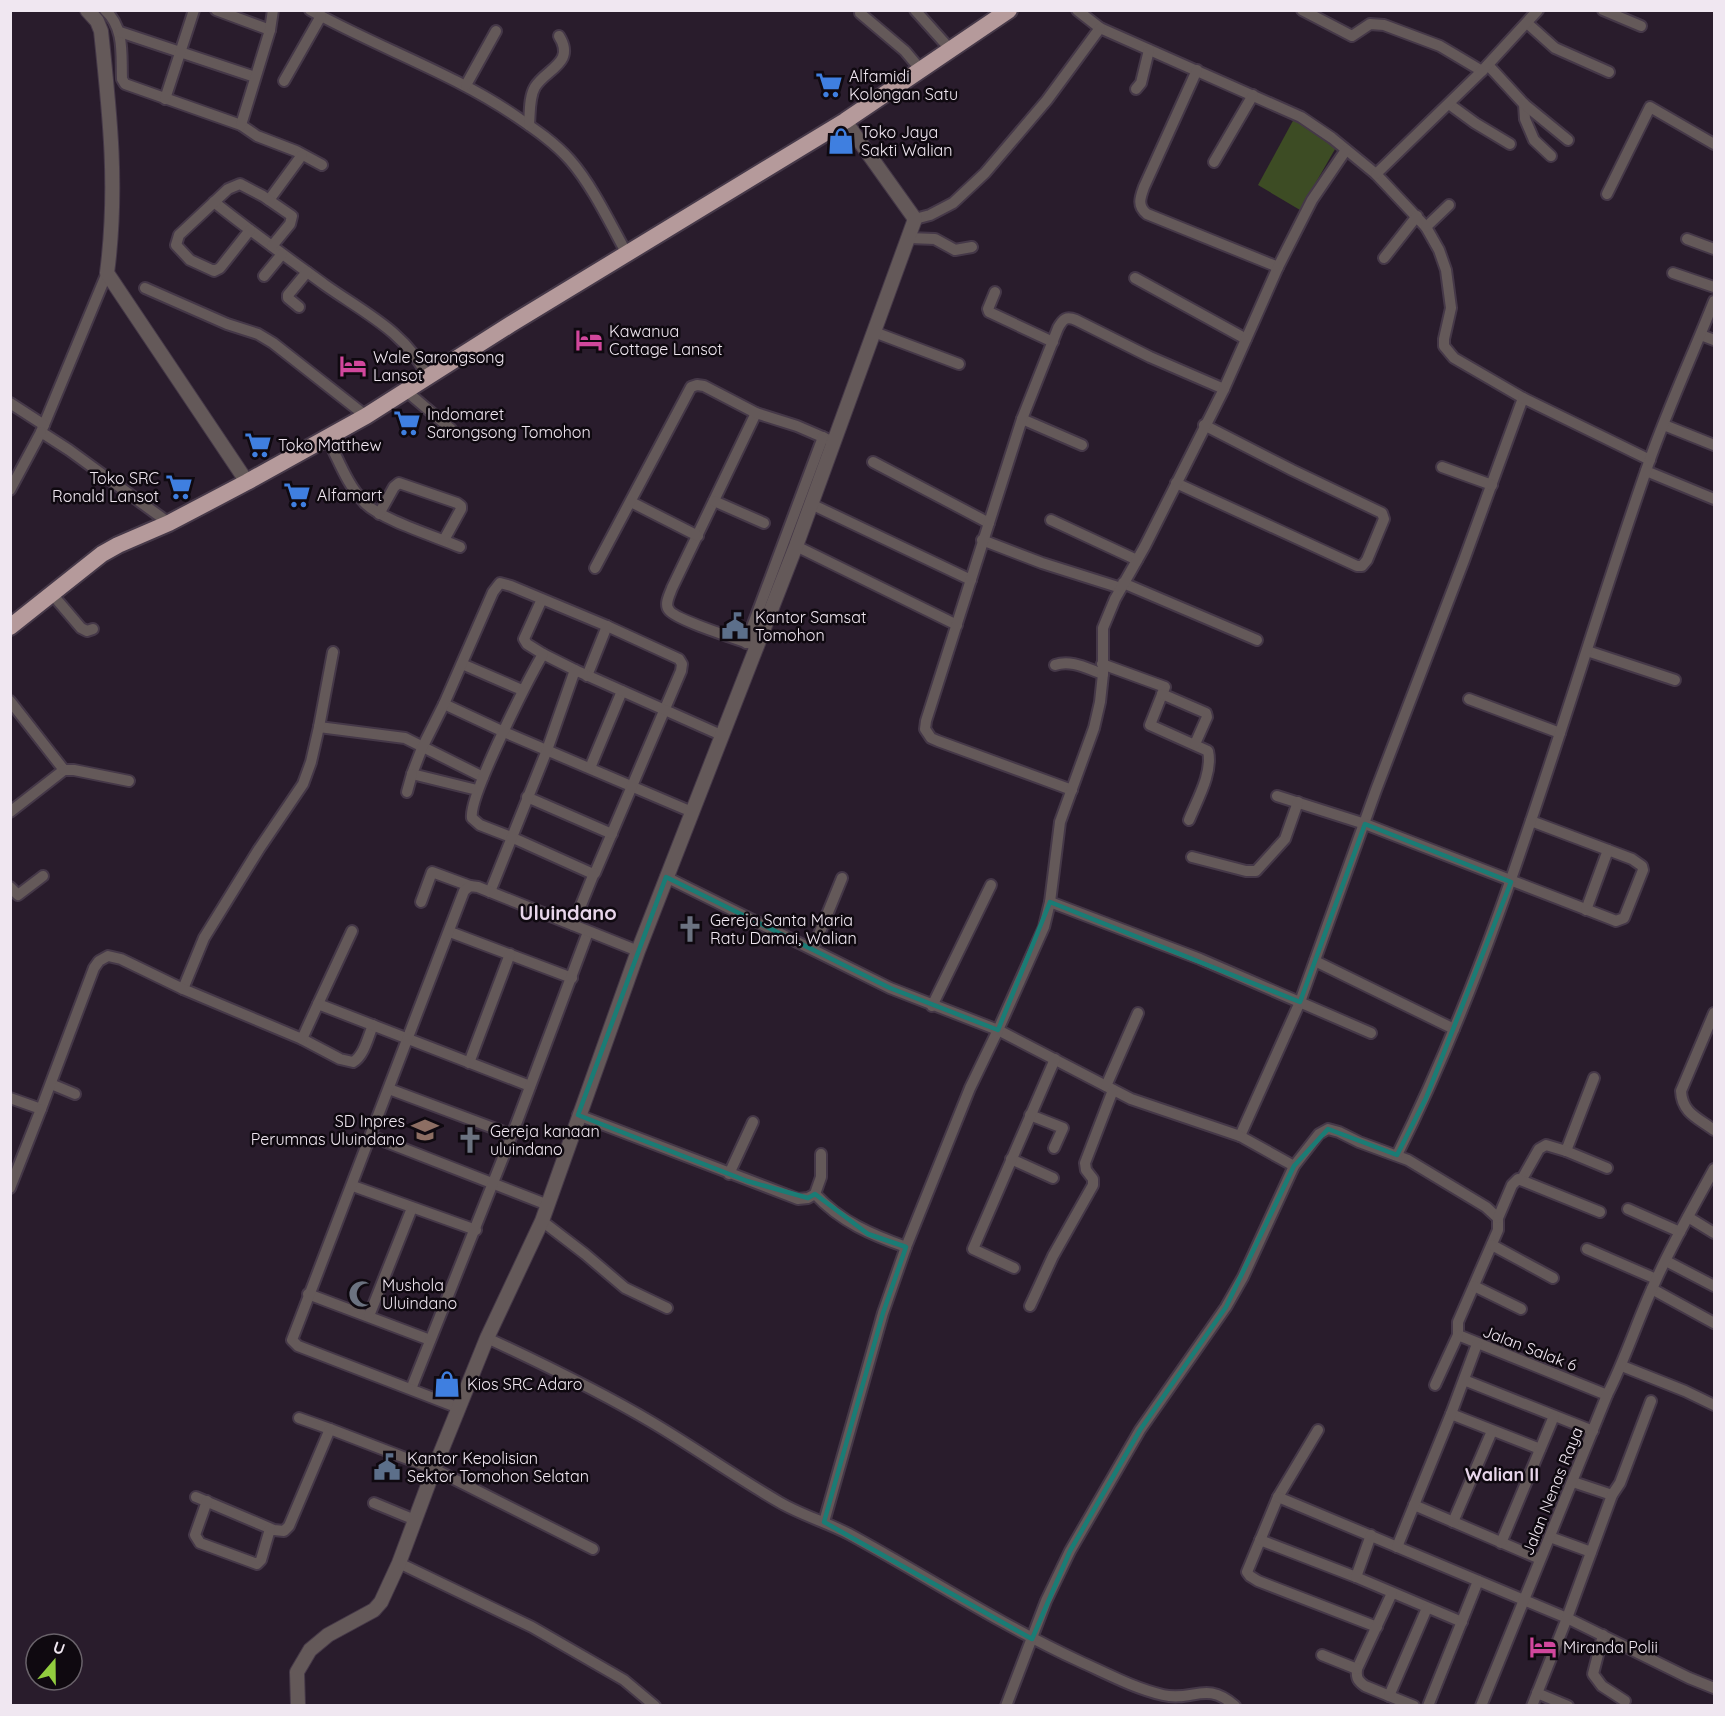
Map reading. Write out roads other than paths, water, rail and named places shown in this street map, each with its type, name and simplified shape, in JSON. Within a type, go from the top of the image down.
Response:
[{"type":"highway","points":[[12,624],[102,554],[169,523],[366,416],[427,376],[845,121],[1009,10]]},
{"type":"street","points":[[10,490],[42,428],[107,273],[114,192],[111,129],[101,32],[97,21],[87,10]]},
{"type":"street","points":[[105,10],[117,24],[120,32],[123,82],[241,125],[257,136],[322,165]]},
{"type":"street","points":[[165,99],[182,53],[194,10]]},
{"type":"street","points":[[216,10],[270,30]]},
{"type":"street","points":[[241,125],[270,30],[273,10]]},
{"type":"street","points":[[310,10],[355,35],[466,85],[552,141],[572,162],[627,254]]},
{"type":"street","points":[[915,10],[950,49]]},
{"type":"street","points":[[1077,10],[1100,28],[1253,95],[1317,126],[1376,174],[1426,227],[1439,250],[1446,270],[1450,295],[1450,317],[1444,346],[1454,358],[1523,398],[1650,460]]},
{"type":"street","points":[[1302,10],[1352,36],[1370,24],[1383,25],[1432,42],[1485,68],[1568,140]]},
{"type":"street","points":[[1376,174],[1485,68],[1538,10]]},
{"type":"street","points":[[1603,10],[1641,26]]},
{"type":"street","points":[[860,13],[900,46],[921,70]]},
{"type":"street","points":[[284,81],[321,16]]},
{"type":"street","points":[[1527,23],[1555,48],[1609,72]]},
{"type":"street","points":[[915,219],[930,215],[953,203],[985,173],[1047,100],[1100,28]]},
{"type":"street","points":[[466,85],[496,31]]},
{"type":"street","points":[[120,32],[255,77]]},
{"type":"street","points":[[528,125],[532,94],[536,86],[559,64],[562,57],[564,43],[559,36]]},
{"type":"street","points":[[1136,89],[1141,83],[1149,50]]},
{"type":"street","points":[[1197,70],[1144,187],[1140,203],[1142,210],[1278,267]]},
{"type":"street","points":[[1214,162],[1253,95]]},
{"type":"street","points":[[1449,104],[1510,144]]},
{"type":"street","points":[[1524,104],[1526,119],[1534,140],[1551,156]]},
{"type":"street","points":[[1607,194],[1650,107],[1714,144]]},
{"type":"street","points":[[845,121],[915,219]]},
{"type":"street","points":[[824,1522],[883,1313],[906,1247],[969,1088],[1044,927],[1050,902],[1060,822],[1094,728],[1100,702],[1103,628],[1122,586],[1224,389],[1278,267],[1312,200],[1346,150]]},
{"type":"street","points":[[269,200],[302,155]]},
{"type":"street","points":[[250,230],[217,270],[208,270],[190,260],[176,245],[177,239],[214,202],[228,189],[240,184],[291,214],[292,219],[272,246]]},
{"type":"street","points":[[214,202],[282,254],[399,336],[420,361],[427,376]]},
{"type":"street","points":[[1426,227],[1449,205]]},
{"type":"street","points":[[1384,258],[1417,216]]},
{"type":"street","points":[[298,1706],[297,1672],[310,1650],[328,1635],[374,1610],[381,1602],[399,1563],[487,1338],[542,1221],[638,951],[721,735],[751,644],[829,440],[874,332],[915,219]]},
{"type":"street","points":[[909,238],[935,239],[955,250],[972,247]]},
{"type":"street","points":[[1687,239],[1714,249]]},
{"type":"street","points":[[264,276],[282,254]]},
{"type":"street","points":[[299,307],[288,298],[288,295],[308,272]]},
{"type":"street","points":[[107,273],[247,482]]},
{"type":"street","points":[[1673,273],[1714,287]]},
{"type":"street","points":[[1135,278],[1246,339]]},
{"type":"street","points":[[145,288],[227,324],[258,334],[273,343],[366,416]]},
{"type":"street","points":[[995,292],[988,309],[990,312],[1053,342]]},
{"type":"street","points":[[1397,1155],[1426,1098],[1511,882],[1646,471],[1714,301]]},
{"type":"street","points":[[1072,790],[938,741],[927,734],[925,729],[982,540],[1022,419],[1062,322],[1068,317],[1150,357],[1224,389]]},
{"type":"street","points":[[874,332],[959,364]]},
{"type":"street","points":[[1701,335],[1714,340]]},
{"type":"street","points":[[595,568],[691,387],[697,384],[704,386],[756,413],[829,440]]},
{"type":"street","points":[[405,390],[451,429]]},
{"type":"street","points":[[1240,1136],[1300,1002],[1523,398]]},
{"type":"street","points":[[10,403],[69,450],[169,523]]},
{"type":"street","points":[[751,644],[684,620],[670,612],[667,607],[672,588],[756,413]]},
{"type":"street","points":[[1022,419],[1082,446]]},
{"type":"street","points":[[1176,483],[1357,566],[1362,566],[1367,560],[1384,519],[1382,513],[1204,425]]},
{"type":"street","points":[[1664,425],[1714,445]]},
{"type":"street","points":[[327,438],[358,496],[366,505],[379,514],[460,547]]},
{"type":"street","points":[[751,644],[796,546],[811,504],[829,440]]},
{"type":"street","points":[[873,462],[989,523]]},
{"type":"street","points":[[1442,467],[1492,485]]},
{"type":"street","points":[[1646,471],[1714,500]]},
{"type":"street","points":[[379,514],[394,487],[399,483],[457,503],[461,509],[444,540]]},
{"type":"street","points":[[714,501],[764,523]]},
{"type":"street","points":[[631,502],[698,536]]},
{"type":"street","points":[[811,504],[970,580]]},
{"type":"street","points":[[1051,520],[1137,560]]},
{"type":"street","points":[[982,540],[1042,563],[1122,586],[1257,640]]},
{"type":"street","points":[[796,546],[957,625]]},
{"type":"street","points":[[407,792],[422,748],[496,586],[504,584],[542,599],[607,626],[682,662],[681,671],[573,925]]},
{"type":"street","points":[[52,594],[81,628],[87,631],[93,628]]},
{"type":"street","points":[[542,599],[524,639],[527,644],[587,676],[721,735]]},
{"type":"street","points":[[587,676],[607,626]]},
{"type":"street","points":[[1587,651],[1676,680]]},
{"type":"street","points":[[183,989],[204,938],[259,849],[303,784],[319,727],[333,652]]},
{"type":"street","points":[[543,654],[522,690],[477,790],[471,808],[472,818],[480,825],[594,873]]},
{"type":"street","points":[[1055,665],[1065,662],[1073,663],[1165,687],[1150,725],[1208,751],[1210,760],[1204,783],[1189,820]]},
{"type":"street","points":[[462,664],[522,690]]},
{"type":"street","points":[[490,892],[547,750],[575,670]]},
{"type":"street","points":[[590,768],[622,692]]},
{"type":"street","points":[[1162,694],[1206,713],[1207,717],[1195,744]]},
{"type":"street","points":[[1469,699],[1560,733]]},
{"type":"street","points":[[10,701],[64,770]]},
{"type":"street","points":[[444,704],[692,812]]},
{"type":"street","points":[[319,727],[405,738],[483,777]]},
{"type":"street","points":[[10,812],[64,770],[129,781]]},
{"type":"street","points":[[412,774],[477,790]]},
{"type":"street","points":[[1277,796],[1365,824],[1616,921],[1624,918],[1643,870],[1642,866],[1608,850],[1531,821]]},
{"type":"street","points":[[527,797],[612,834]]},
{"type":"street","points":[[1192,857],[1246,871],[1256,871],[1285,839],[1298,802]]},
{"type":"street","points":[[1586,910],[1608,850]]},
{"type":"street","points":[[421,902],[432,872],[490,892],[638,951]]},
{"type":"street","points":[[10,887],[18,895],[43,876]]},
{"type":"street","points":[[666,877],[890,988],[998,1030],[1131,1099],[1240,1136],[1294,1166]]},
{"type":"street","points":[[813,949],[842,878]]},
{"type":"street","points":[[932,1005],[991,885]]},
{"type":"street","points":[[459,1408],[295,1344],[292,1340],[308,1294],[353,1186],[464,891],[470,886]]},
{"type":"street","points":[[1050,902],[1200,959],[1371,1033]]},
{"type":"street","points":[[303,1039],[352,931]]},
{"type":"street","points":[[450,932],[572,978]]},
{"type":"street","points":[[411,1389],[476,1230],[588,932]]},
{"type":"street","points":[[469,1063],[510,954]]},
{"type":"street","points":[[10,1188],[94,968],[104,957],[121,959],[183,989],[303,1039],[340,1059],[353,1062],[358,1060],[373,1025]]},
{"type":"street","points":[[1315,962],[1454,1029]]},
{"type":"street","points":[[318,1004],[530,1086]]},
{"type":"street","points":[[1030,1306],[1053,1256],[1093,1185],[1093,1179],[1086,1170],[1085,1163],[1138,1013]]},
{"type":"street","points":[[1714,1013],[1681,1091],[1682,1103],[1687,1111],[1714,1130]]},
{"type":"street","points":[[1014,1268],[973,1249],[1055,1059]]},
{"type":"street","points":[[1594,1078],[1566,1151],[1607,1168]]},
{"type":"street","points":[[51,1084],[75,1094]]},
{"type":"street","points":[[389,1089],[512,1135]]},
{"type":"street","points":[[10,1098],[42,1109]]},
{"type":"street","points":[[578,1115],[729,1174],[798,1198],[808,1198],[815,1194],[821,1177],[821,1154]]},
{"type":"street","points":[[1030,1115],[1063,1128],[1054,1148]]},
{"type":"street","points":[[729,1174],[753,1122]]},
{"type":"street","points":[[1006,1706],[1046,1602],[1070,1551],[1140,1430],[1226,1307],[1252,1258],[1294,1166],[1318,1134],[1328,1129],[1340,1132],[1397,1155],[1486,1207],[1498,1218]]},
{"type":"street","points":[[372,1136],[548,1205]]},
{"type":"street","name":"Jalan Salak 6","points":[[1566,1151],[1550,1145],[1542,1146],[1522,1179],[1515,1181],[1512,1185],[1498,1218],[1498,1230],[1458,1322],[1458,1335],[1606,1395]]},
{"type":"street","points":[[1011,1159],[1053,1178]]},
{"type":"street","name":"Jalan Nenas Raya","points":[[1481,1706],[1573,1482],[1606,1395],[1622,1366],[1654,1284],[1714,1169]]},
{"type":"street","points":[[1522,1179],[1600,1212]]},
{"type":"street","points":[[353,1186],[476,1230]]},
{"type":"street","points":[[815,1194],[838,1215],[868,1234],[906,1247]]},
{"type":"street","points":[[369,1316],[412,1208]]},
{"type":"street","points":[[1628,1209],[1680,1232]]},
{"type":"street","points":[[1688,1217],[1714,1233]]},
{"type":"street","points":[[542,1221],[625,1288],[667,1308]]},
{"type":"street","points":[[1492,1245],[1553,1278]]},
{"type":"street","points":[[1587,1249],[1654,1284],[1714,1323]]},
{"type":"street","points":[[1666,1261],[1714,1286]]},
{"type":"street","points":[[1474,1286],[1521,1309]]},
{"type":"street","points":[[308,1294],[430,1340]]},
{"type":"street","points":[[1435,1385],[1458,1335]]},
{"type":"street","points":[[487,1338],[584,1385],[654,1423],[778,1502],[824,1522],[1032,1639],[1113,1677],[1178,1701],[1195,1693],[1212,1693],[1224,1696],[1235,1706]]},
{"type":"street","points":[[1397,1547],[1477,1344]]},
{"type":"street","points":[[1622,1366],[1714,1405]]},
{"type":"street","points":[[1464,1380],[1593,1431]]},
{"type":"street","points":[[1532,1706],[1567,1618],[1611,1495],[1620,1483],[1651,1401]]},
{"type":"street","points":[[1451,1414],[1540,1449]]},
{"type":"street","points":[[1501,1542],[1554,1416]]},
{"type":"street","points":[[299,1418],[434,1469],[593,1549]]},
{"type":"street","points":[[196,1497],[270,1528],[284,1531],[289,1526],[330,1429]]},
{"type":"street","points":[[1318,1430],[1278,1497],[1247,1572],[1250,1576],[1377,1627]]},
{"type":"street","points":[[1453,1522],[1492,1431]]},
{"type":"street","points":[[1573,1482],[1611,1495]]},
{"type":"street","points":[[1278,1497],[1567,1618],[1714,1688]]},
{"type":"street","points":[[207,1501],[195,1535],[200,1543],[257,1564],[261,1560],[270,1528]]},
{"type":"street","points":[[374,1503],[415,1520]]},
{"type":"street","points":[[1414,1505],[1540,1559]]},
{"type":"street","points":[[1356,1577],[1371,1535]]},
{"type":"street","points":[[1550,1538],[1591,1552]]},
{"type":"street","points":[[1260,1540],[1356,1577],[1462,1622]]},
{"type":"street","points":[[399,1563],[532,1627],[624,1680],[655,1706]]},
{"type":"street","points":[[1428,1706],[1478,1581]]},
{"type":"street","points":[[1392,1593],[1357,1670],[1358,1682],[1414,1706]]},
{"type":"street","points":[[1389,1696],[1427,1608]]},
{"type":"street","points":[[1603,1635],[1593,1674],[1602,1686],[1624,1701]]},
{"type":"street","points":[[1322,1655],[1357,1670]]},
{"type":"street","points":[[1537,1693],[1568,1706]]},
{"type":"place","name":"Alfamidi Kolongan Satu","points":[[829,85]]},
{"type":"place","name":"Toko Jaya Sakti Walian","points":[[841,141]]},
{"type":"place","name":"Kawanua Cottage Lansot","points":[[589,340]]},
{"type":"place","name":"Wale Sarongsong Lansot","points":[[353,366]]},
{"type":"place","name":"Indomaret Sarongsong Tomohon","points":[[407,423]]},
{"type":"place","name":"Toko Matthew","points":[[258,445]]},
{"type":"place","name":"Toko SRC Ronald Lansot","points":[[179,487]]},
{"type":"place","name":"Alfamart","points":[[297,495]]},
{"type":"place","name":"Kantor Samsat Tomohon","points":[[735,626]]},
{"type":"place","name":"Gereja Santa Maria Ratu Damai, Walian","points":[[690,929]]},
{"type":"place","name":"SD Inpres Perumnas Uluindano","points":[[425,1130]]},
{"type":"place","name":"Gereja kanaan uluindano","points":[[470,1140]]},
{"type":"place","name":"Mushola Uluindano","points":[[362,1294]]},
{"type":"place","name":"Kios SRC Adaro","points":[[447,1384]]},
{"type":"place","name":"Kantor Kepolisian Sektor Tomohon Selatan","points":[[387,1467]]},
{"type":"place","name":"Miranda Polii","points":[[1543,1647]]},
{"type":"district","name":"Uluindano","points":[[568,913]]},
{"type":"district","name":"Walian II","points":[[1502,1475]]}]
